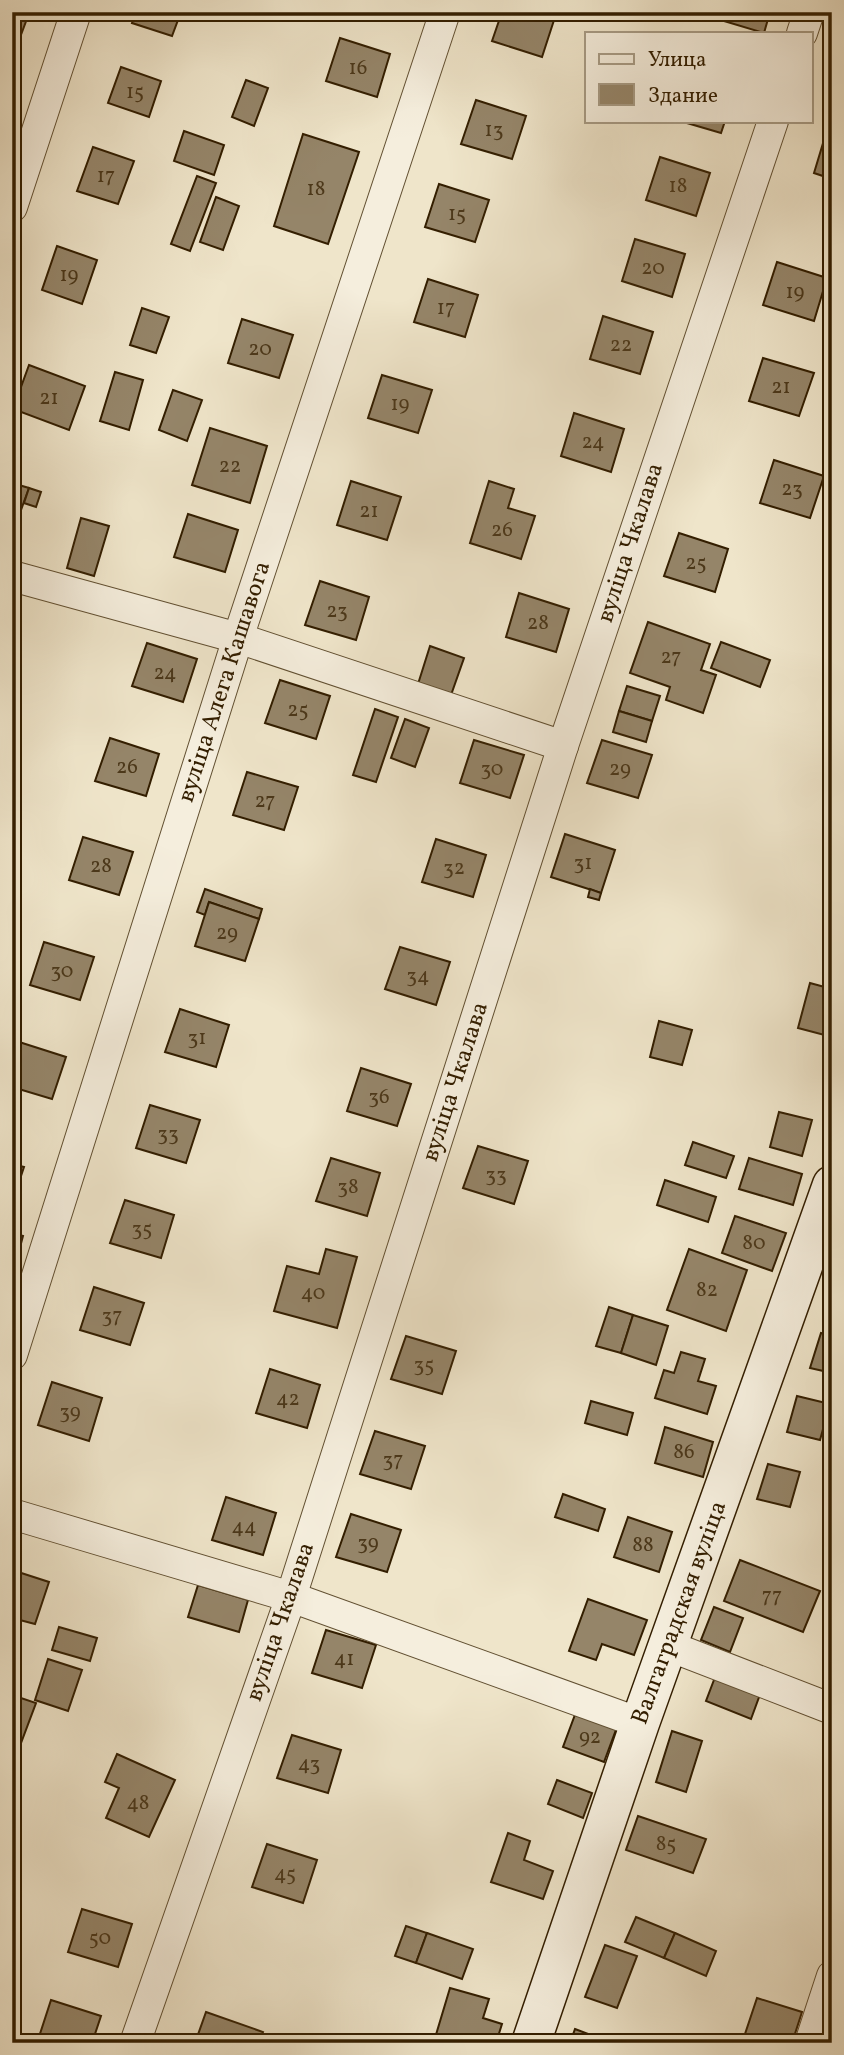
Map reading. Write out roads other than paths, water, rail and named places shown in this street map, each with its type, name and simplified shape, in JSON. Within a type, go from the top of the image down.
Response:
[{"type":"street","points":[[12,207],[76,12]]},
{"type":"street","name":"вуліца Алега Кашавога","points":[[12,1355],[238,638],[445,12]]},
{"type":"street","points":[[802,32],[809,12]]},
{"type":"street","name":"вуліца Чкалава","points":[[135,2043],[291,1597],[564,746],[773,122]]},
{"type":"street","points":[[12,576],[238,638],[564,746]]},
{"type":"street","name":"Валгаградская вуліца","points":[[531,2043],[640,1723],[832,1185]]},
{"type":"street","points":[[12,1514],[291,1597],[640,1723]]},
{"type":"street","points":[[669,1646],[832,1709]]},
{"type":"street","points":[[810,2043],[832,1976]]}]
